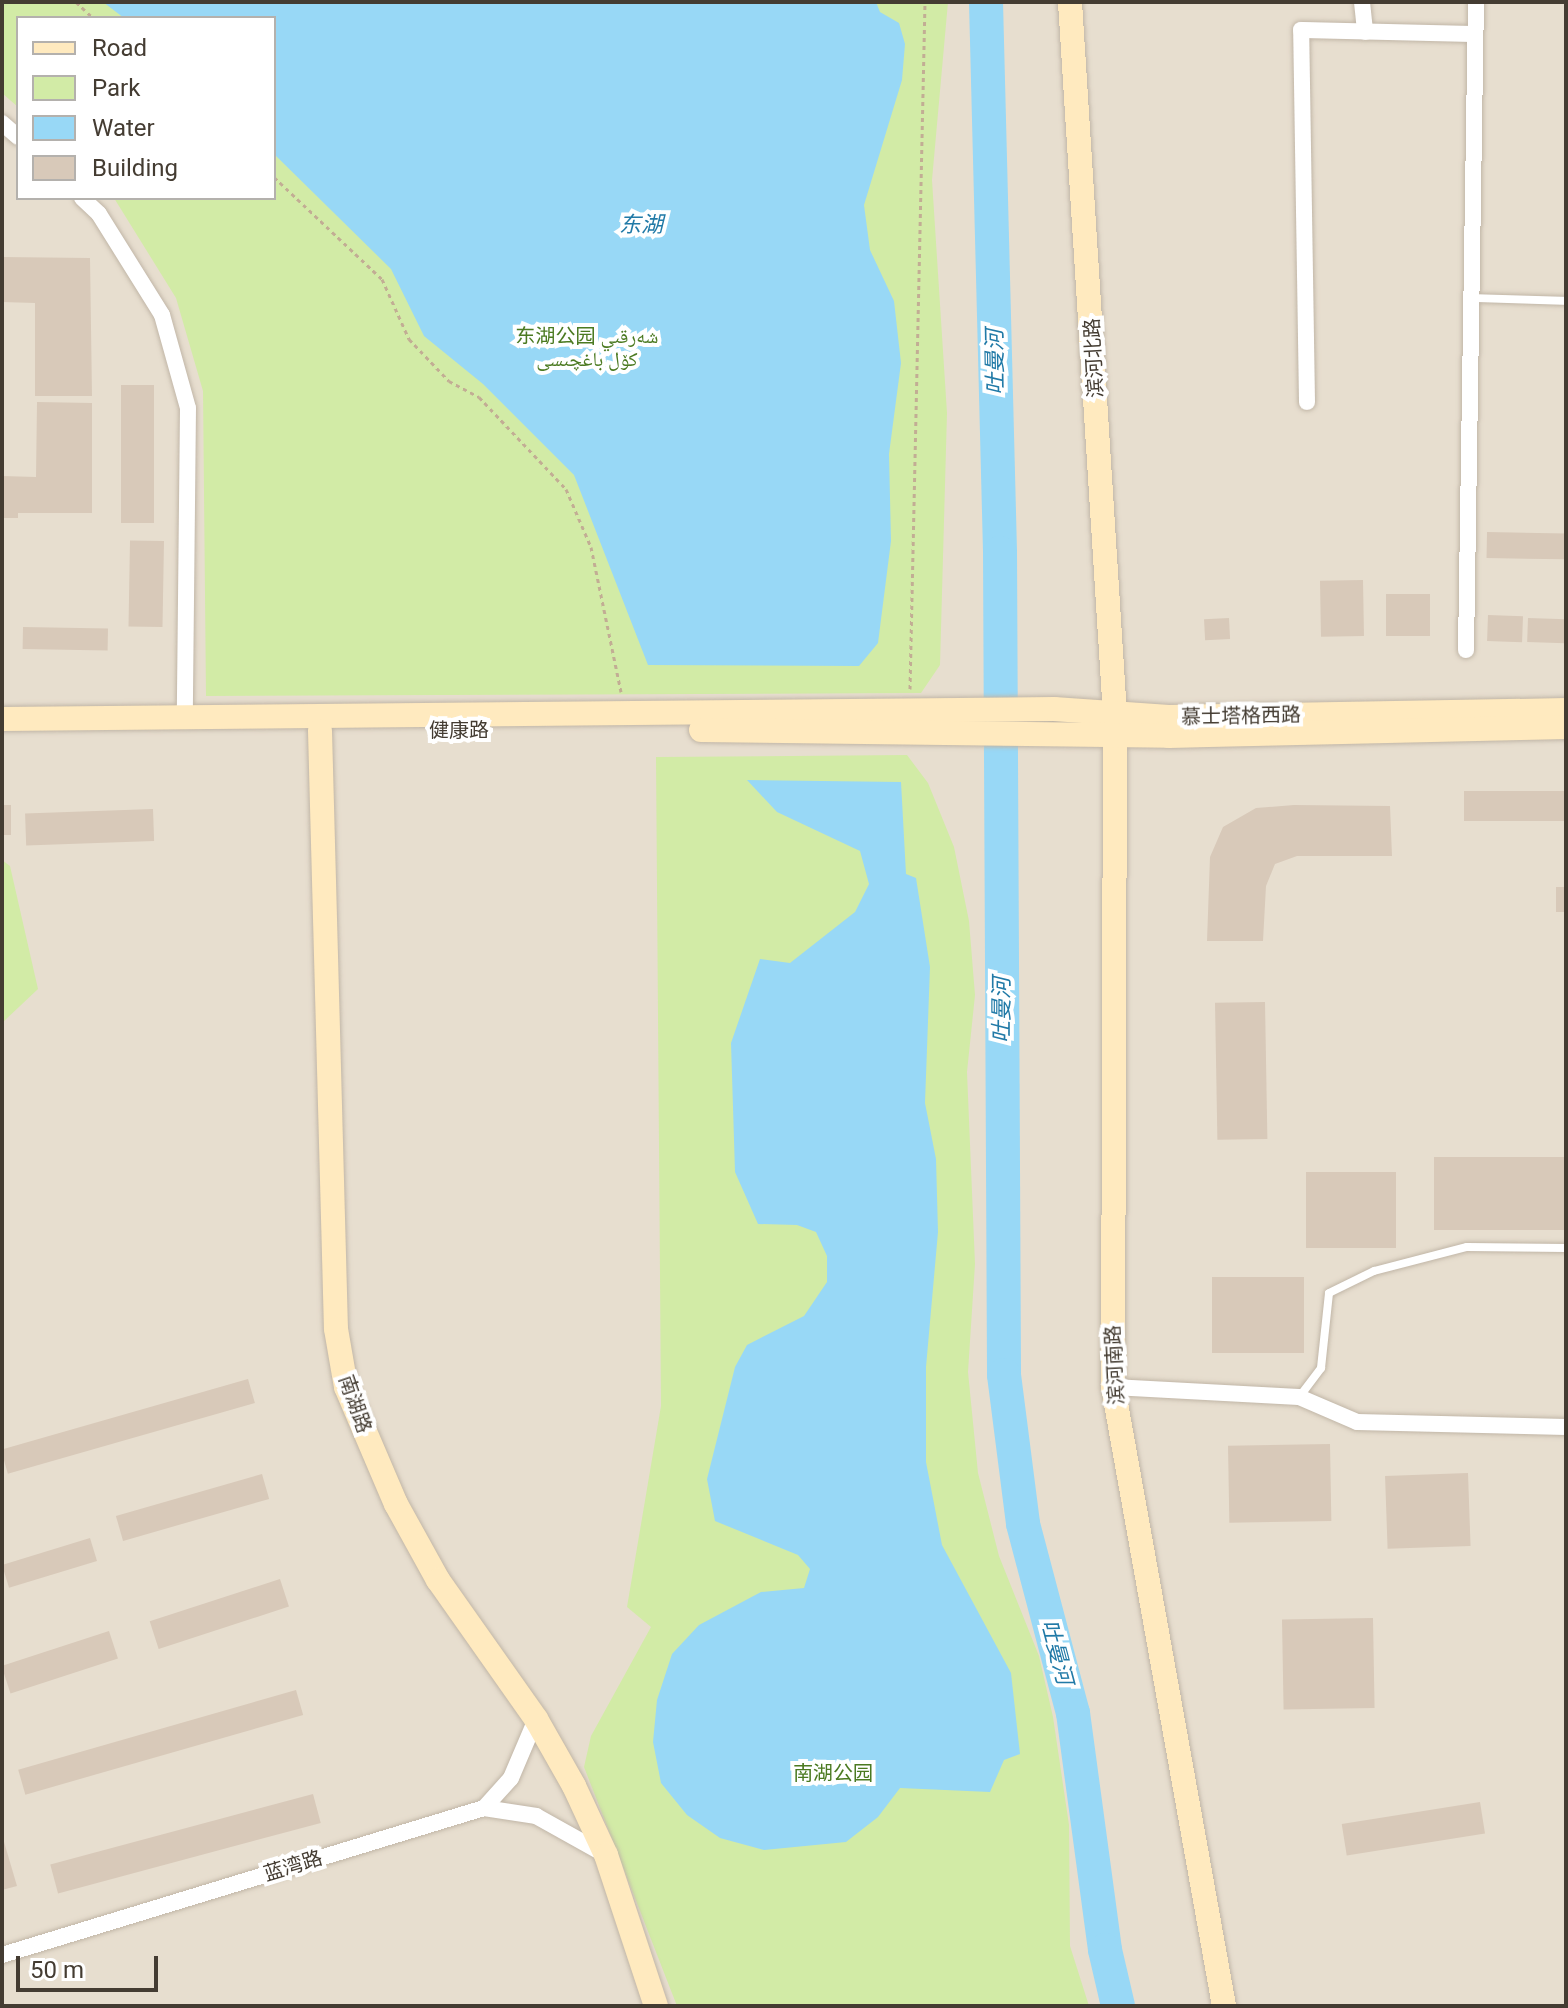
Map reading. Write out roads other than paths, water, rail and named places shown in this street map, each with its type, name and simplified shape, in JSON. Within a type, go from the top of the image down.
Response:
[{"type":"main road","name":"滨河北路","points":[[1070,2],[1115,725]]},
{"type":"main road","name":"慕士塔格西路","points":[[1115,725],[1566,710]]},
{"type":"main road","name":"健康路","points":[[2,719],[626,714],[914,720]]},
{"type":"main road","name":"慕士塔格西路","points":[[914,720],[1055,721],[1115,725],[1566,727]]},
{"type":"main road","name":"健康路","points":[[2,735],[914,720]]},
{"type":"main road","name":"滨河南路","points":[[1115,725],[1113,1387],[1224,2006]]},
{"type":"main road","name":"南湖路","points":[[320,731],[336,1329],[346,1387],[396,1504],[438,1580],[536,1719],[606,1855],[656,2006]]},
{"type":"street","points":[[1362,2],[1365,32]]},
{"type":"street","points":[[1466,650],[1476,2]]},
{"type":"street","points":[[1307,402],[1301,30],[1475,34]]},
{"type":"street","points":[[84,200],[99,214],[162,315],[188,408],[185,717]]},
{"type":"street","points":[[1113,1387],[1299,1397],[1357,1422],[1566,1427]]},
{"type":"street","points":[[484,1808],[511,1778],[536,1719]]},
{"type":"street","points":[[484,1808],[536,1816],[606,1855]]},
{"type":"street","name":"蓝湾路","points":[[2,1955],[484,1808]]},
{"type":"lane","points":[[1473,298],[1566,301]]},
{"type":"lane","points":[[1299,1397],[1321,1368],[1329,1293],[1374,1271],[1467,1247],[1566,1248]]},
{"type":"water","name":"东湖","points":[[103,2],[876,2],[880,12],[899,23],[905,44],[902,80],[864,205],[870,250],[894,301],[901,363],[889,454],[891,541],[878,643],[859,666],[648,665],[574,475],[483,384],[424,336],[391,269],[276,156],[276,16],[121,16]]},
{"type":"water","points":[[747,780],[901,782],[906,874],[916,878],[930,967],[925,1103],[936,1159],[938,1232],[926,1367],[926,1462],[942,1545],[1011,1673],[1020,1754],[1004,1760],[990,1792],[900,1788],[878,1817],[846,1842],[764,1850],[720,1838],[687,1815],[661,1783],[653,1742],[657,1700],[672,1654],[699,1625],[761,1592],[804,1588],[810,1569],[798,1555],[715,1521],[707,1479],[735,1367],[747,1345],[804,1316],[827,1282],[827,1256],[816,1232],[797,1225],[758,1224],[735,1172],[731,1043],[760,959],[790,963],[855,912],[869,884],[860,851],[777,812]]},
{"type":"waterway","name":"吐曼河","points":[[986,2],[1000,553],[1004,1375],[1023,1524],[1073,1713],[1105,1950],[1118,2006]]},
{"type":"park label","name":"东湖公园 شەرقىي كۆل باغچىسى","points":[[587,348]]},
{"type":"park label","name":"南湖公园","points":[[833,1773]]}]
